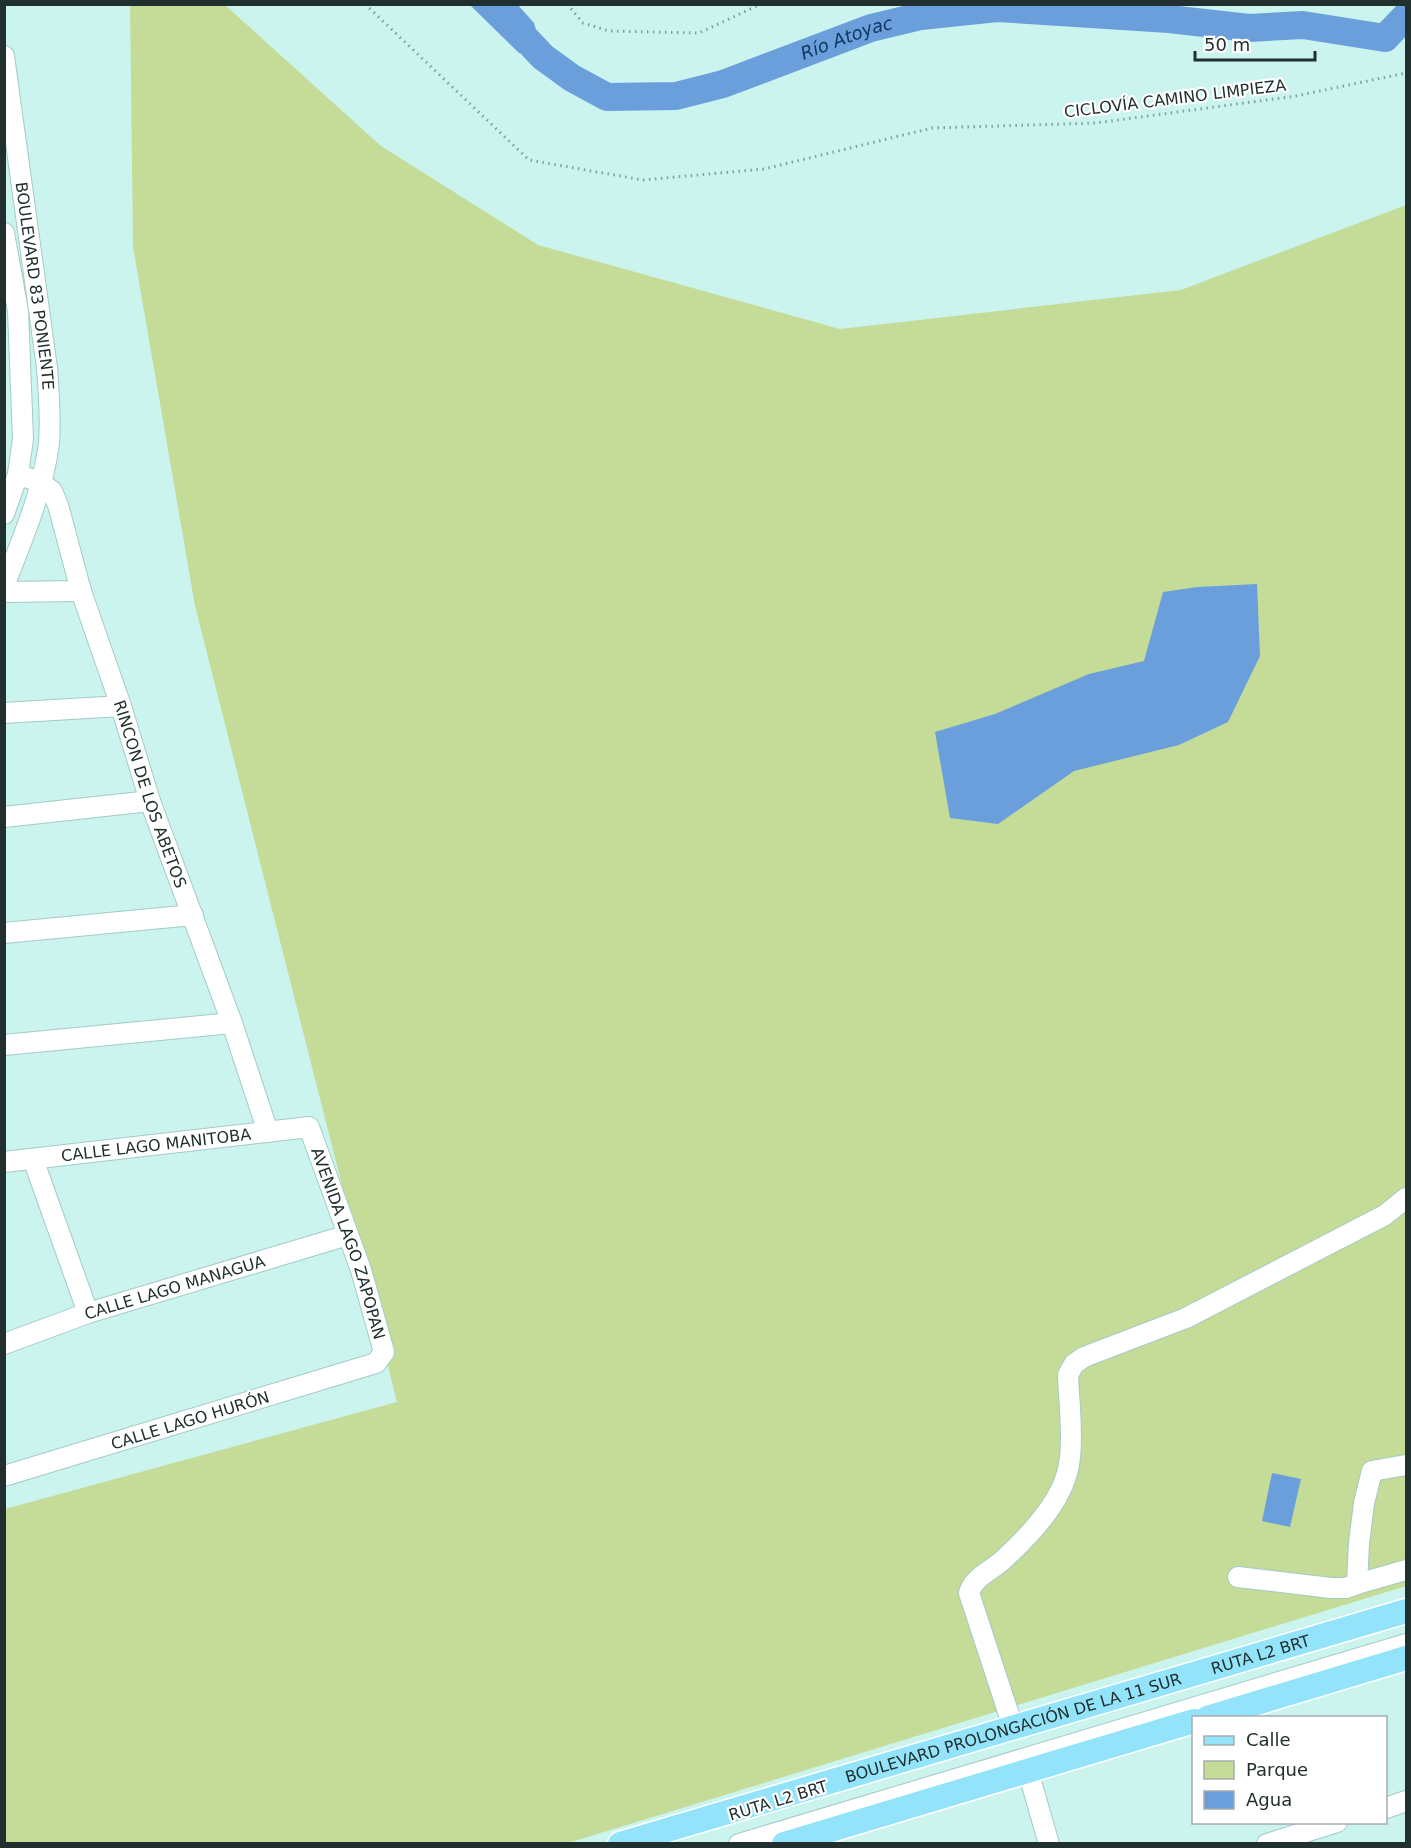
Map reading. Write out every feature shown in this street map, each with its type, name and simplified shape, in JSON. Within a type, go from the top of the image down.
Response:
[{"type":"main road","name":"BOULEVARD PROLONGACIÓN DE LA 11 SUR","points":[[620,1844],[1407,1612]]},
{"type":"main road","points":[[1214,1716],[1407,1658]]},
{"type":"main road","points":[[784,1844],[1192,1722]]},
{"type":"street","name":"BOULEVARD 83 PONIENTE","points":[[4,56],[47,368],[49,410],[47,454],[41,483],[4,586]]},
{"type":"street","name":"BOULEVARD 83 PONIENTE","points":[[4,233],[23,439],[18,474],[4,514]]},
{"type":"street","points":[[4,428],[47,454]]},
{"type":"street","points":[[18,474],[41,483]]},
{"type":"street","name":"RINCON DE LOS ABETOS","points":[[41,483],[52,490],[58,505],[81,591],[121,706],[150,801],[193,915],[268,1132]]},
{"type":"street","points":[[4,592],[81,591]]},
{"type":"street","points":[[4,713],[121,706]]},
{"type":"street","points":[[4,817],[150,801]]},
{"type":"street","points":[[4,933],[193,915]]},
{"type":"street","points":[[4,1045],[231,1023]]},
{"type":"street","name":"CALLE LAGO MANITOBA","points":[[4,1162],[306,1126]]},
{"type":"street","name":"AVENIDA LAGO ZAPOPAN","points":[[306,1126],[310,1128],[361,1270],[384,1352],[376,1363]]},
{"type":"street","points":[[33,1159],[88,1313]]},
{"type":"street","points":[[1013,1727],[969,1593],[974,1582],[1004,1560],[1048,1511],[1063,1485],[1070,1458],[1068,1375],[1074,1364],[1084,1357],[1186,1318],[1385,1215],[1407,1198]]},
{"type":"street","name":"CALLE LAGO MANAGUA","points":[[4,1344],[88,1313],[348,1235]]},
{"type":"street","name":"CALLE LAGO HURÓN","points":[[4,1476],[376,1363]]},
{"type":"street","points":[[1357,1584],[1364,1503],[1372,1471],[1407,1465]]},
{"type":"street","points":[[1238,1577],[1346,1588],[1407,1570]]},
{"type":"street","name":"RUTA L2 BRT","points":[[633,1844],[1407,1612]]},
{"type":"street","name":"RUTA L2 BRT","points":[[739,1844],[1407,1644]]},
{"type":"street","points":[[1028,1771],[1049,1844]]},
{"type":"street","points":[[1387,1808],[1407,1801]]},
{"type":"street","points":[[1268,1844],[1331,1824]]},
{"type":"path","name":"CICLOVÍA CAMINO LIMPIEZA","points":[[364,4],[529,160],[643,180],[764,169],[932,128],[1096,123],[1296,96],[1407,73]]},
{"type":"path","points":[[567,4],[583,23],[609,31],[699,33],[761,4]]},
{"type":"green space","points":[[130,5],[225,5],[381,146],[538,245],[840,329],[1181,290],[1406,205],[1406,1586],[568,1843],[5,1844],[5,1509],[397,1402],[195,606],[133,247]]},
{"type":"water","points":[[470,5],[518,5],[534,23],[543,57],[519,53]]},
{"type":"water","points":[[1257,584],[1260,656],[1228,722],[1179,745],[1074,771],[998,824],[950,818],[935,732],[995,714],[1089,674],[1144,661],[1163,592],[1197,587]]},
{"type":"water","points":[[1272,1473],[1301,1479],[1290,1527],[1262,1521]]},
{"type":"waterway","name":"Río Atoyac","points":[[493,4],[543,57],[572,78],[607,97],[676,96],[723,84],[871,28],[921,16],[997,8],[1169,19],[1249,28],[1303,25],[1385,38],[1406,16]]}]
